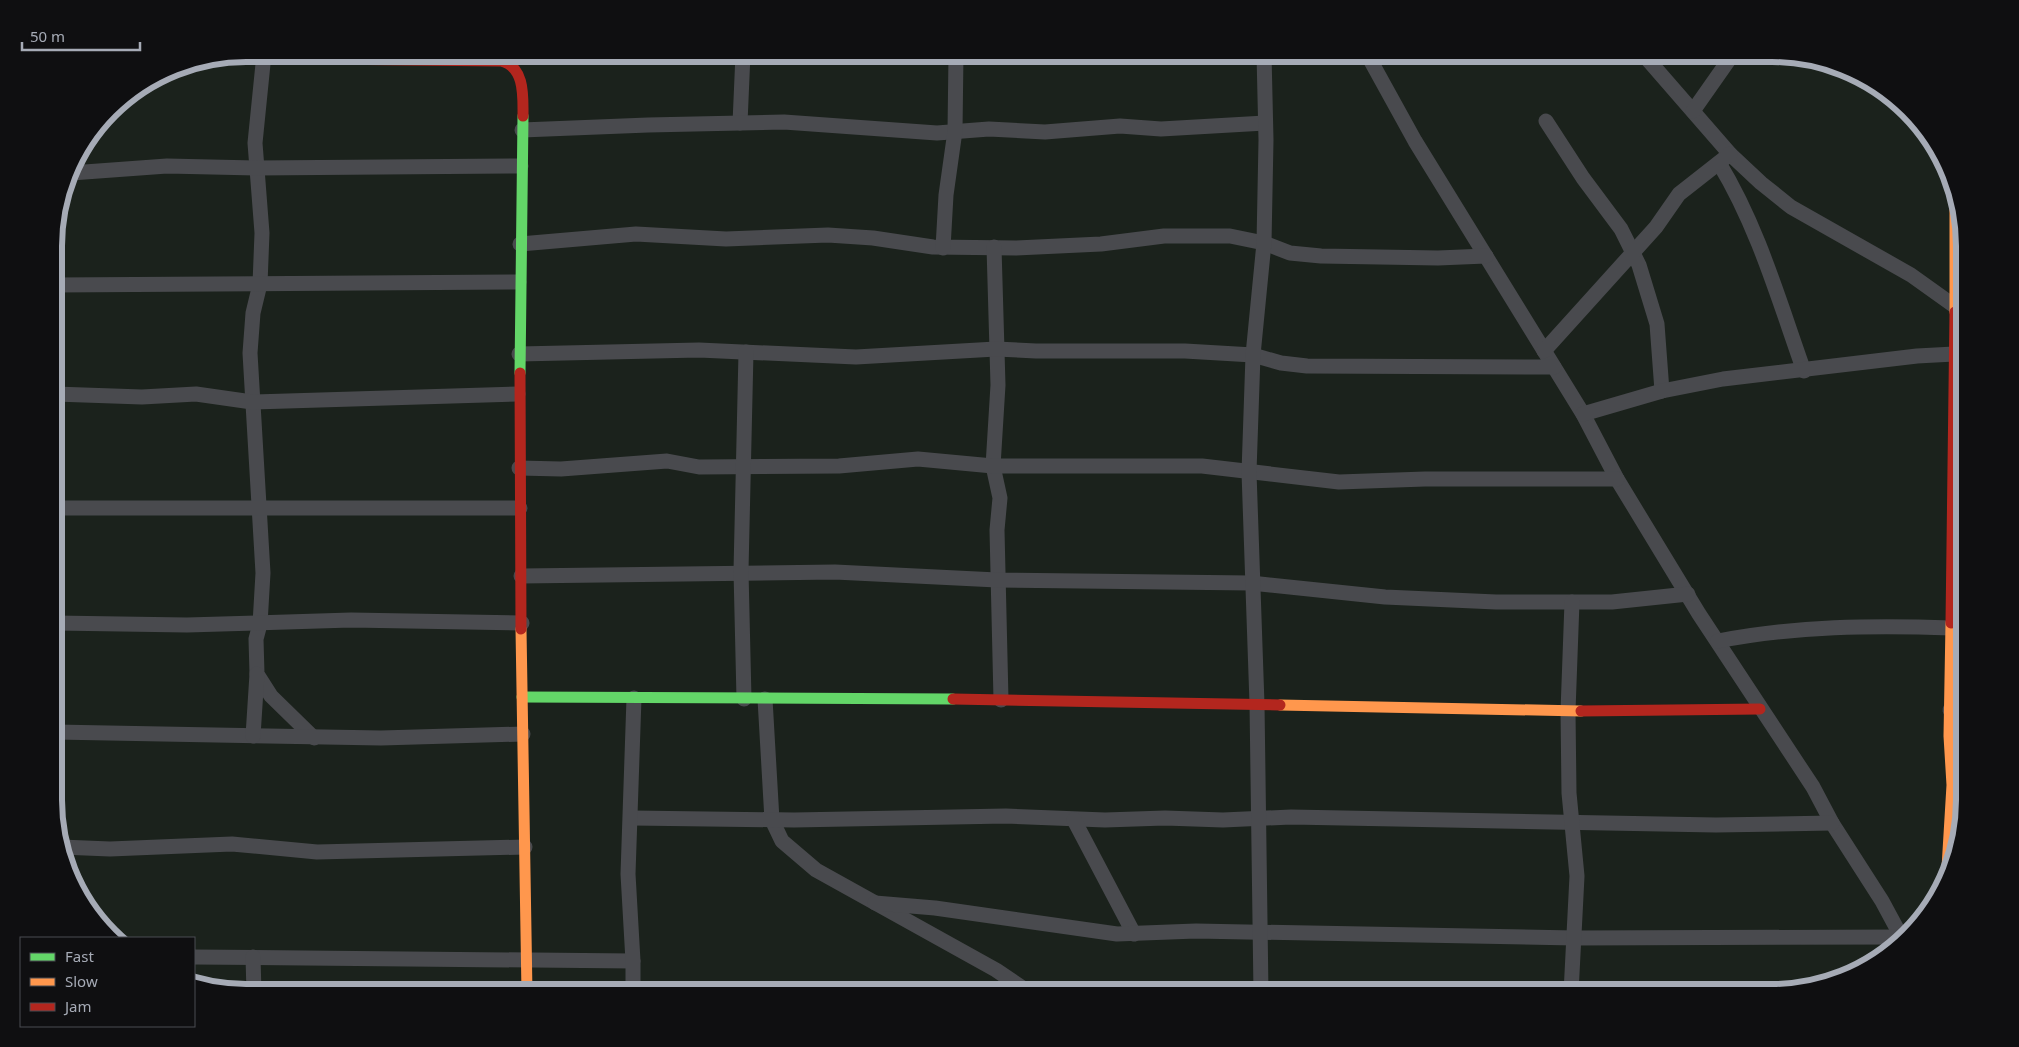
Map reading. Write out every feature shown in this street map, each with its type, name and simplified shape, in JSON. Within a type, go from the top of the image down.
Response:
[{"type":"street","points":[[253,736],[257,674],[256,638],[260,624],[263,573],[250,353],[253,313],[260,284],[262,233],[256,168],[256,124],[264,62]]},
{"type":"street","points":[[511,62],[517,70],[520,80],[522,130],[518,394],[527,984]]},
{"type":"street","points":[[740,124],[743,62]]},
{"type":"street","points":[[943,248],[946,195],[956,131],[956,62]]},
{"type":"street","points":[[1261,984],[1257,704],[1251,583],[1249,472],[1253,355],[1264,242],[1264,62]]},
{"type":"street","points":[[1371,62],[1415,141],[1584,414],[1617,479],[1760,709],[1813,787],[1832,823],[1882,901],[1898,934]]},
{"type":"street","points":[[1650,62],[1693,111],[1724,159],[1763,258],[1804,371]]},
{"type":"street","points":[[1693,111],[1727,62]]},
{"type":"street","points":[[1546,121],[1583,178],[1621,229],[1639,265],[1657,324],[1662,391]]},
{"type":"street","points":[[522,130],[784,122],[937,133],[956,131],[1045,132],[1120,126],[1161,130],[1265,124]]},
{"type":"street","points":[[1544,352],[1656,227],[1679,194],[1724,159]]},
{"type":"street","points":[[1724,159],[1761,183],[1791,207],[1911,275],[1956,307]]},
{"type":"street","points":[[79,172],[167,166],[256,168],[521,166]]},
{"type":"street","points":[[520,244],[636,234],[718,239],[828,235],[943,248],[1101,244],[1194,235],[1230,236],[1264,242],[1290,253],[1321,256],[1438,258],[1486,256]]},
{"type":"street","points":[[994,247],[998,385],[993,466],[1000,498],[997,530],[997,580],[1001,700]]},
{"type":"street","points":[[62,285],[519,282]]},
{"type":"street","points":[[1956,339],[1954,354],[1956,404]]},
{"type":"street","points":[[519,354],[699,350],[856,357],[996,349],[1185,351],[1253,355],[1281,363],[1307,366],[1510,368],[1554,366]]},
{"type":"street","points":[[744,699],[741,571],[745,467],[746,352]]},
{"type":"street","points":[[1584,414],[1662,391],[1723,379],[1804,371],[1893,359],[1954,354]]},
{"type":"street","points":[[62,394],[142,396],[196,394],[252,402],[518,394]]},
{"type":"street","points":[[519,468],[561,470],[667,461],[699,467],[745,467],[775,464],[839,466],[918,459],[993,466],[1202,466],[1339,482],[1426,479],[1617,479]]},
{"type":"street","points":[[62,508],[520,508]]},
{"type":"street","points":[[521,576],[741,571],[835,572],[997,580],[1251,583],[1386,597],[1496,602],[1612,602],[1688,594]]},
{"type":"street","points":[[1572,602],[1568,711],[1571,821],[1578,876],[1572,984]]},
{"type":"street","points":[[1956,607],[1952,628],[1950,710],[1956,758]]},
{"type":"street","points":[[62,623],[260,624],[351,620],[522,623]]},
{"type":"street","points":[[1718,641],[1745,636],[1860,627],[1952,628]]},
{"type":"street","points":[[257,674],[272,696],[314,738]]},
{"type":"street","points":[[522,697],[1001,700],[1568,711],[1760,709]]},
{"type":"street","points":[[633,984],[634,961],[628,874],[632,818],[634,698]]},
{"type":"street","points":[[765,699],[772,820],[782,841],[816,870],[996,970],[1017,984]]},
{"type":"street","points":[[1950,710],[1956,714]]},
{"type":"street","points":[[62,732],[314,738],[522,734]]},
{"type":"street","points":[[1951,843],[1956,806]]},
{"type":"street","points":[[632,818],[772,820],[1006,816],[1074,820],[1259,819],[1291,817],[1716,825],[1832,823]]},
{"type":"street","points":[[1074,820],[1134,934]]},
{"type":"street","points":[[69,847],[110,849],[232,844],[318,852],[525,847]]},
{"type":"street","points":[[875,903],[934,908],[1088,931],[1134,934],[1196,931],[1575,938],[1894,939]]},
{"type":"street","points":[[195,957],[634,961]]},
{"type":"street","points":[[253,957],[254,984]]},
{"type":"shaded area","points":[[247,62],[1772,62],[1808,66],[1831,72],[1854,82],[1894,108],[1911,125],[1925,144],[1947,188],[1955,223],[1956,812],[1950,848],[1937,882],[1911,922],[1894,939],[1875,953],[1831,975],[1808,981],[1784,984],[235,984],[195,977],[195,937],[123,937],[108,922],[82,882],[72,859],[66,836],[62,800],[62,247],[66,211],[72,188],[87,155],[108,125],[125,108],[155,87],[188,72],[223,64]]},
{"type":"traffic: fast","points":[[520,373],[523,116]]},
{"type":"traffic: fast","points":[[522,697],[953,699]]},
{"type":"traffic: slow","points":[[1955,223],[1955,312]]},
{"type":"traffic: slow","points":[[1948,857],[1952,785],[1949,736],[1951,623]]},
{"type":"traffic: slow","points":[[521,629],[527,984]]},
{"type":"traffic: slow","points":[[1280,705],[1581,711]]},
{"type":"traffic: jam","points":[[504,62],[515,69],[519,76],[523,116]]},
{"type":"traffic: jam","points":[[1951,623],[1955,312]]},
{"type":"traffic: jam","points":[[520,373],[521,629]]},
{"type":"traffic: jam","points":[[953,699],[1280,705]]},
{"type":"traffic: jam","points":[[1581,711],[1760,709]]}]
